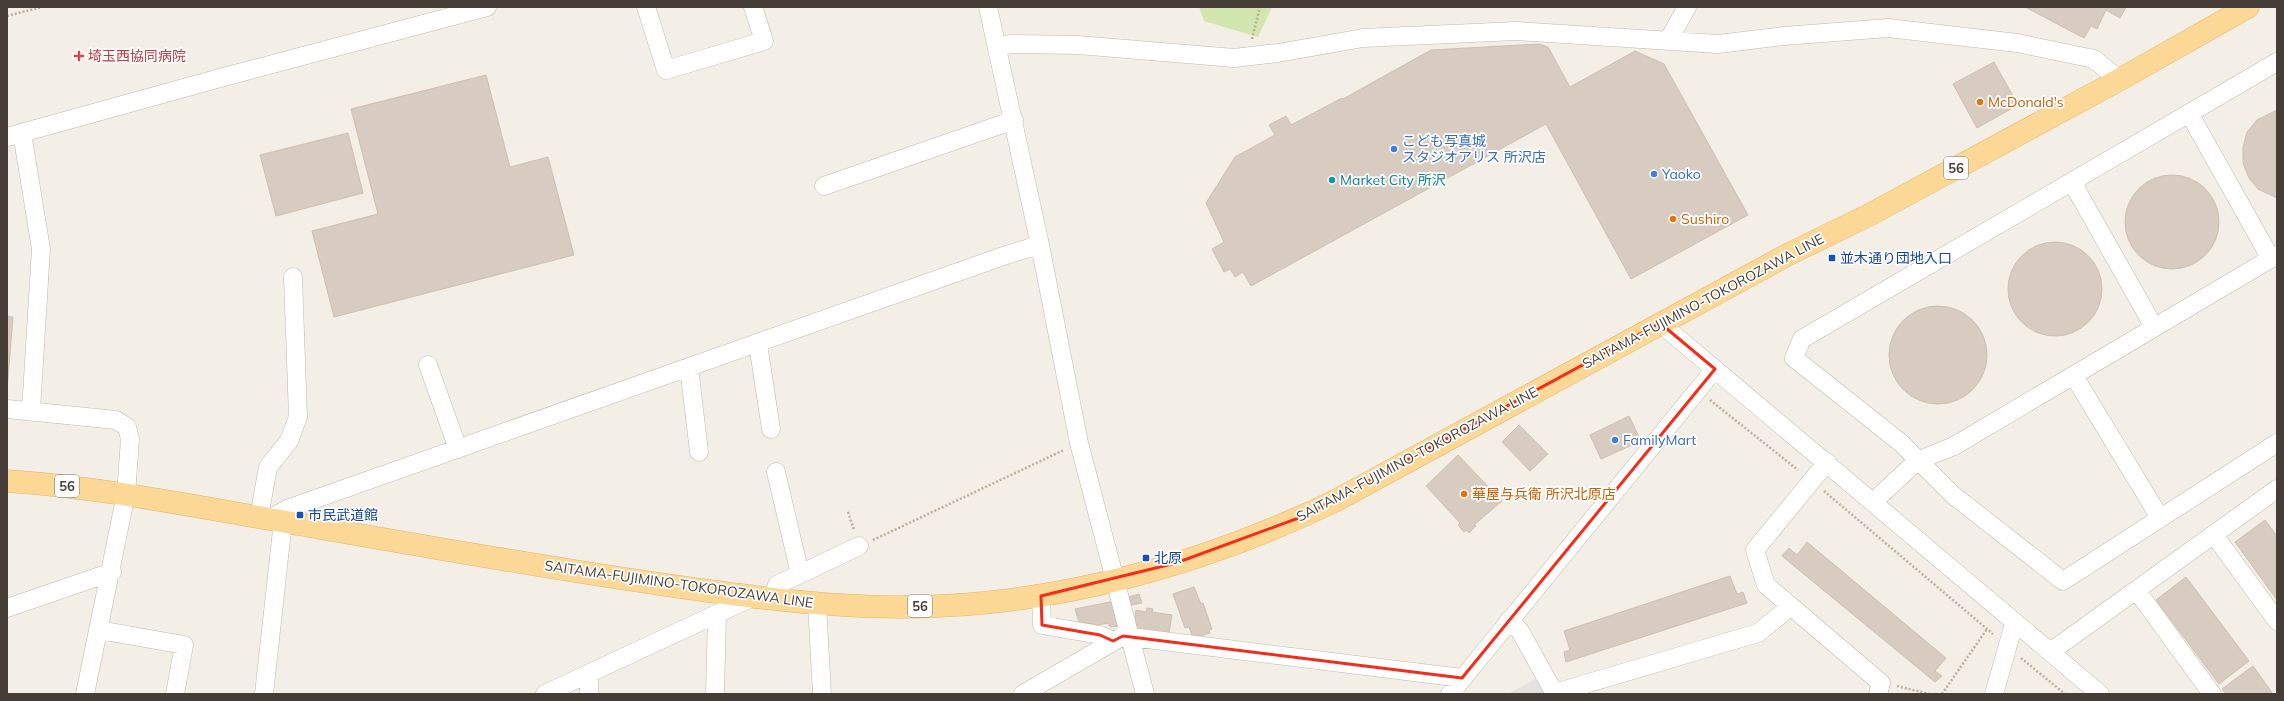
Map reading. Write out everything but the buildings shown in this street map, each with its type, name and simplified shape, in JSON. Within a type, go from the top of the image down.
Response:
[{"type":"main road","name":"SAITAMA-FUJIMINO-TOKOROZAWA LINE","points":[[7,481],[126,494],[623,579],[762,598],[817,604],[904,607],[1041,596],[1114,580],[1207,553],[1304,516],[1335,501],[1660,323],[1789,254],[1869,215],[2119,80],[2248,7]]},
{"type":"street","points":[[31,412],[41,249],[14,135],[220,78],[487,7]]},
{"type":"street","points":[[647,7],[666,70],[764,41],[753,7]]},
{"type":"street","points":[[988,7],[1014,120],[1079,443],[1114,580],[1120,592],[1145,694]]},
{"type":"street","points":[[1668,41],[1687,7]]},
{"type":"street","points":[[998,46],[1012,44],[1078,45],[1149,49],[1198,56],[1248,57],[1363,38],[1516,31],[1718,44],[1784,36],[1888,28],[2017,43],[2094,59],[2119,80]]},
{"type":"street","points":[[2277,62],[1802,339],[1794,358],[1900,443],[1953,495],[2063,581],[2277,442]]},
{"type":"street","points":[[1873,502],[1917,461],[1954,446],[2274,257],[2189,113]]},
{"type":"street","points":[[824,186],[1014,120]]},
{"type":"street","points":[[2072,182],[2154,327]]},
{"type":"street","points":[[270,519],[287,509],[758,344],[994,259],[1040,245]]},
{"type":"street","points":[[264,694],[270,519],[268,467],[289,441],[298,417],[293,277]]},
{"type":"street","points":[[1660,323],[1827,462],[2014,624],[2050,652],[2088,690]]},
{"type":"street","points":[[758,344],[771,429]]},
{"type":"street","points":[[428,365],[458,449]]},
{"type":"street","points":[[689,367],[699,452]]},
{"type":"street","points":[[1450,694],[1715,369]]},
{"type":"street","points":[[2074,376],[2160,518]]},
{"type":"street","points":[[7,409],[116,420],[127,426],[130,439],[126,494],[112,572],[85,694]]},
{"type":"street","points":[[1827,462],[1755,550],[1766,585],[1879,688]]},
{"type":"street","points":[[776,472],[800,574]]},
{"type":"street","points":[[2050,652],[2277,489]]},
{"type":"street","points":[[2214,535],[2277,621]]},
{"type":"street","points":[[545,694],[717,614],[762,598],[777,585],[859,546]]},
{"type":"street","points":[[7,608],[112,572]]},
{"type":"street","points":[[2137,591],[2212,694]]},
{"type":"street","points":[[1041,596],[1042,625],[1100,634],[1113,641]]},
{"type":"street","points":[[817,604],[822,694]]},
{"type":"street","points":[[1509,620],[1520,632],[1555,694],[1758,633],[1790,607]]},
{"type":"street","points":[[715,694],[717,614]]},
{"type":"street","points":[[1994,694],[2014,624]]},
{"type":"street","points":[[99,630],[184,645],[175,694]]},
{"type":"street","points":[[1023,694],[1123,636],[1462,678]]},
{"type":"street","points":[[589,674],[589,694]]},
{"type":"path","points":[[7,16],[42,7]]},
{"type":"path","points":[[1248,57],[1260,7]]},
{"type":"path","points":[[1706,397],[1812,481],[2065,694]]},
{"type":"path","points":[[848,512],[859,546],[1079,443]]},
{"type":"path","points":[[1942,694],[1988,629]]},
{"type":"path","points":[[1879,688],[1929,694]]},
{"type":"highlighted area","points":[[1660,323],[1715,369],[1462,678],[1123,636],[1113,641],[1100,635],[1042,625],[1041,596],[1176,563],[1304,516]]},
{"type":"green space","points":[[1199,7],[1272,7],[1258,37],[1204,21]]},
{"type":"shaded area","points":[[1537,678],[1547,694],[1508,694]]},
{"type":"place","name":"埼玉西協同病院","points":[[79,56]]},
{"type":"place","name":"McDonald's","points":[[1980,102]]},
{"type":"place","name":"こども写真城 スタジオアリス 所沢店","points":[[1394,149]]},
{"type":"place","name":"Yaoko","points":[[1654,174]]},
{"type":"place","name":"Market City 所沢","points":[[1332,180]]},
{"type":"place","name":"Sushiro","points":[[1673,219]]},
{"type":"place","name":"並木通り団地入口","points":[[1832,258]]},
{"type":"place","name":"FamilyMart","points":[[1615,440]]},
{"type":"place","name":"華屋与兵衛 所沢北原店","points":[[1464,494]]},
{"type":"place","name":"市民武道館","points":[[300,515]]},
{"type":"place","name":"北原","points":[[1146,558]]}]
